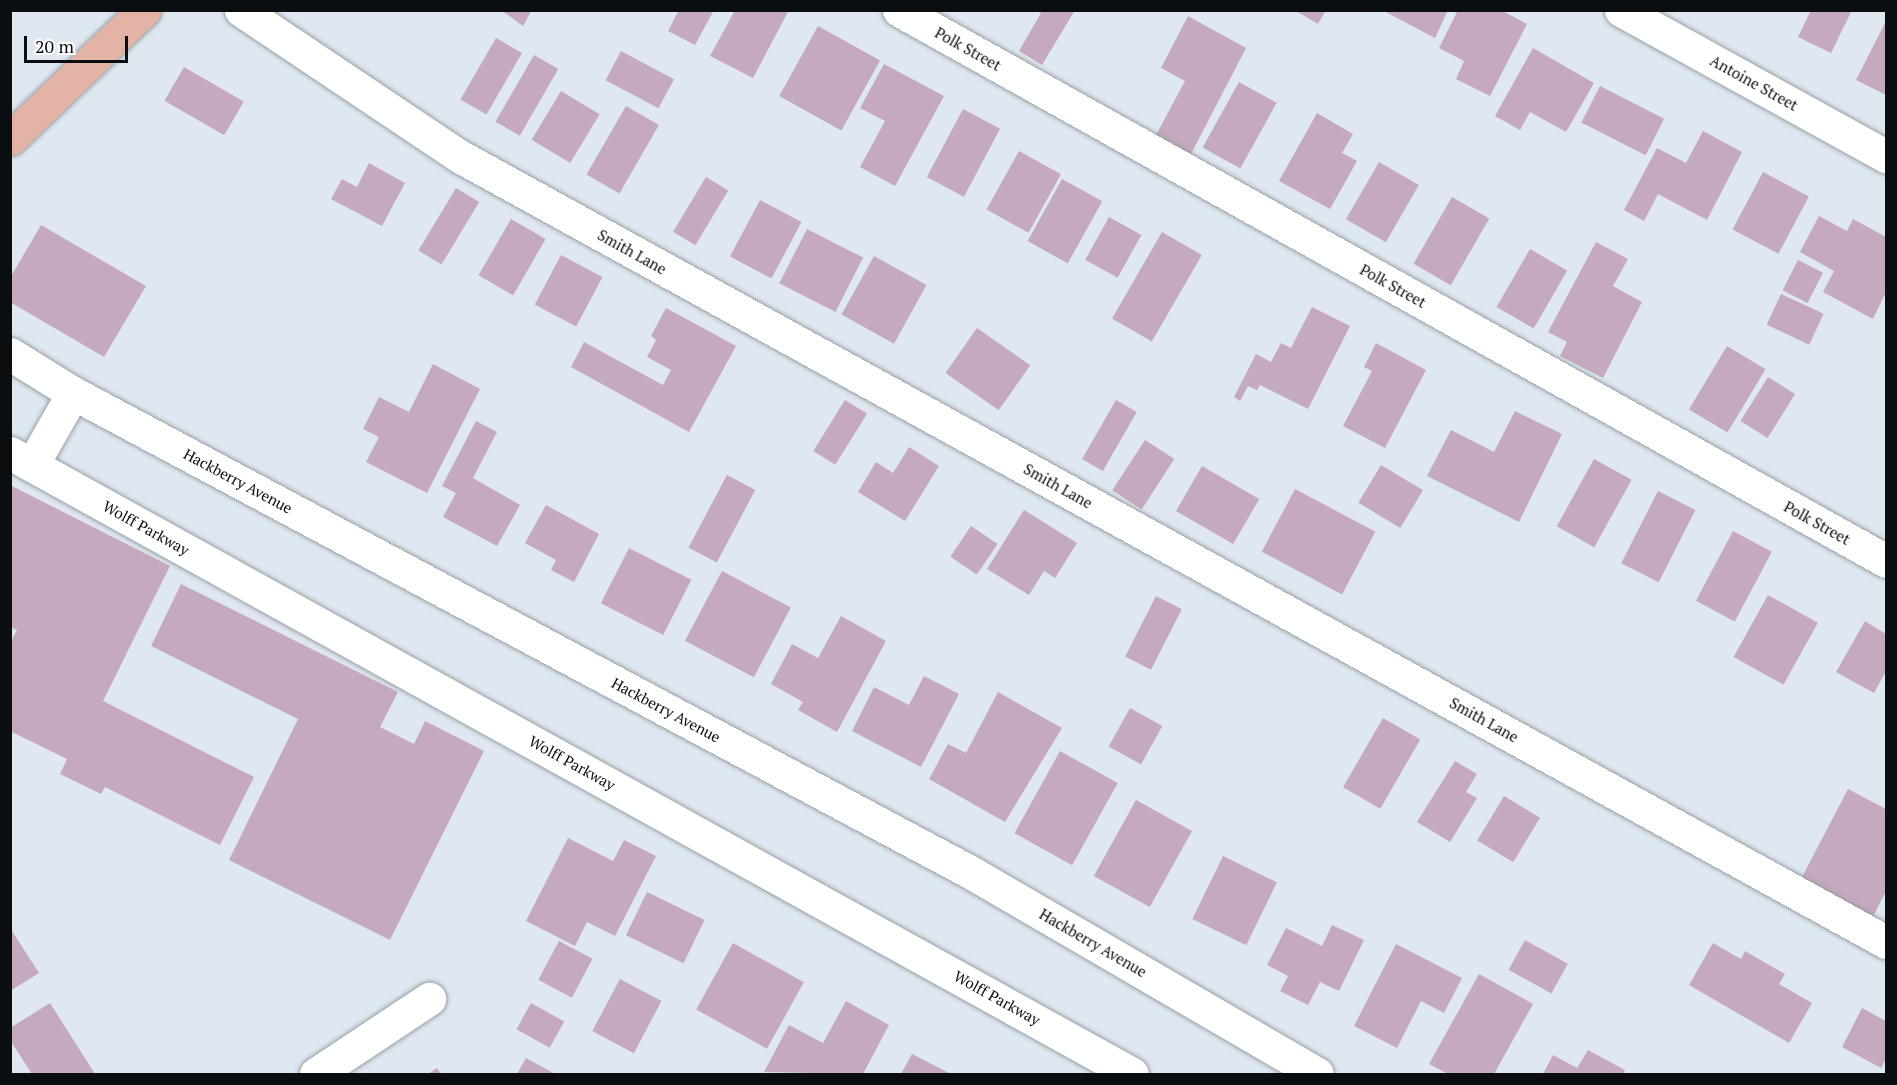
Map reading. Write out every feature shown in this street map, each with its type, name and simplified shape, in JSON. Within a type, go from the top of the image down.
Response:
[{"type":"main road","points":[[10,139],[144,10]]},
{"type":"street","name":"Smith Lane","points":[[241,10],[461,157],[1887,942]]},
{"type":"street","name":"Polk Street","points":[[899,10],[1887,561]]},
{"type":"street","name":"Antoine Street","points":[[1621,10],[1887,156]]},
{"type":"street","name":"Hackberry Avenue","points":[[10,354],[73,393],[972,873],[1317,1074]]},
{"type":"street","points":[[21,459],[73,393]]},
{"type":"street","name":"Wolff Parkway","points":[[21,459],[1132,1074]]},
{"type":"street","points":[[316,1074],[429,999]]},
{"type":"building","points":[[501,10],[532,10],[523,26]]},
{"type":"building","points":[[679,10],[714,10],[695,45],[668,31]]},
{"type":"building","points":[[735,10],[789,10],[753,78],[710,56]]},
{"type":"building","points":[[1037,10],[1075,10],[1042,65],[1019,51],[1041,13]]},
{"type":"building","points":[[1294,10],[1326,10],[1318,24]]},
{"type":"building","points":[[1382,10],[1448,10],[1435,38]]},
{"type":"building","points":[[1458,10],[1501,10],[1527,24],[1490,96],[1456,79],[1464,61],[1439,48]]},
{"type":"building","points":[[1811,10],[1852,10],[1831,53],[1798,37]]},
{"type":"building","points":[[1188,16],[1246,48],[1191,154],[1156,135],[1185,81],[1161,68]]},
{"type":"building","points":[[1886,21],[1886,95],[1856,80]]},
{"type":"building","points":[[818,26],[880,60],[841,130],[779,96]]},
{"type":"building","points":[[496,38],[522,53],[486,114],[460,99]]},
{"type":"building","points":[[1533,48],[1594,83],[1566,132],[1530,112],[1520,130],[1495,116]]},
{"type":"building","points":[[621,51],[674,79],[658,108],[606,80]]},
{"type":"building","points":[[534,55],[558,69],[520,136],[496,122]]},
{"type":"building","points":[[884,64],[944,96],[895,186],[860,167],[885,121],[860,108]]},
{"type":"building","points":[[184,67],[244,102],[224,135],[164,101]]},
{"type":"building","points":[[1239,82],[1277,103],[1240,168],[1203,148]]},
{"type":"building","points":[[1600,86],[1664,119],[1646,155],[1581,123]]},
{"type":"building","points":[[561,91],[600,114],[570,163],[532,140]]},
{"type":"building","points":[[626,106],[659,125],[619,193],[586,174]]},
{"type":"building","points":[[963,109],[1000,129],[964,197],[927,177]]},
{"type":"building","points":[[1317,113],[1353,134],[1342,153],[1357,161],[1330,209],[1279,181]]},
{"type":"building","points":[[1703,131],[1742,152],[1707,220],[1658,194],[1644,221],[1624,210],[1657,148],[1686,163]]},
{"type":"building","points":[[1019,151],[1061,174],[1028,233],[987,210]]},
{"type":"building","points":[[1379,162],[1419,185],[1386,242],[1346,219]]},
{"type":"building","points":[[369,163],[405,183],[382,226],[331,199],[342,179],[357,187]]},
{"type":"building","points":[[1763,172],[1809,196],[1778,254],[1732,229]]},
{"type":"building","points":[[706,177],[728,190],[695,245],[673,232]]},
{"type":"building","points":[[1062,179],[1102,201],[1068,263],[1028,241]]},
{"type":"building","points":[[456,188],[479,202],[442,264],[418,251]]},
{"type":"building","points":[[1452,197],[1489,218],[1451,285],[1414,264]]},
{"type":"building","points":[[760,200],[801,222],[771,279],[730,257]]},
{"type":"building","points":[[1819,216],[1847,231],[1853,219],[1886,237],[1886,292],[1873,319],[1823,292],[1834,271],[1800,252]]},
{"type":"building","points":[[1109,217],[1141,235],[1118,278],[1085,260]]},
{"type":"building","points":[[511,219],[546,239],[513,295],[479,275]]},
{"type":"building","points":[[41,225],[146,286],[104,357],[10,302],[10,278]]},
{"type":"building","points":[[807,229],[863,258],[835,312],[779,283]]},
{"type":"building","points":[[1162,232],[1202,255],[1152,342],[1112,319]]},
{"type":"building","points":[[1596,242],[1628,259],[1613,286],[1642,302],[1603,378],[1560,356],[1567,342],[1548,332]]},
{"type":"building","points":[[1530,249],[1567,270],[1534,329],[1496,307]]},
{"type":"building","points":[[561,255],[602,277],[576,327],[535,304]]},
{"type":"building","points":[[874,256],[926,285],[894,344],[842,315]]},
{"type":"building","points":[[1798,260],[1823,273],[1808,303],[1783,290]]},
{"type":"building","points":[[1781,294],[1824,314],[1809,345],[1767,325]]},
{"type":"building","points":[[1312,307],[1350,326],[1308,409],[1260,385],[1257,390],[1248,386],[1240,401],[1234,397],[1256,354],[1271,362],[1281,343],[1291,348]]},
{"type":"building","points":[[666,308],[736,346],[689,432],[571,367],[584,342],[663,385],[671,370],[647,357],[656,340],[651,336]]},
{"type":"building","points":[[977,328],[1030,365],[999,410],[945,373]]},
{"type":"building","points":[[1376,343],[1426,370],[1385,448],[1343,426],[1372,371],[1364,367]]},
{"type":"building","points":[[1727,346],[1766,369],[1727,433],[1689,409]]},
{"type":"building","points":[[433,364],[480,389],[427,493],[366,462],[379,437],[363,429],[379,397],[409,412]]},
{"type":"building","points":[[1768,377],[1795,394],[1768,438],[1740,421]]},
{"type":"building","points":[[845,400],[867,414],[835,465],[813,451]]},
{"type":"building","points":[[1116,400],[1137,412],[1103,471],[1082,459]]},
{"type":"building","points":[[1515,411],[1562,434],[1519,522],[1427,476],[1451,430],[1494,452]]},
{"type":"building","points":[[476,421],[497,432],[473,478],[520,505],[497,546],[443,517],[456,493],[442,486]]},
{"type":"building","points":[[1145,440],[1174,459],[1142,509],[1112,490]]},
{"type":"building","points":[[909,447],[939,466],[905,521],[858,492],[876,462],[893,473]]},
{"type":"building","points":[[1594,459],[1632,480],[1594,547],[1557,526]]},
{"type":"building","points":[[1381,465],[1423,490],[1400,528],[1358,503]]},
{"type":"building","points":[[1202,466],[1259,499],[1233,544],[1176,511]]},
{"type":"building","points":[[727,475],[755,490],[717,562],[689,547]]},
{"type":"building","points":[[10,485],[170,566],[103,701],[254,777],[220,845],[105,787],[101,794],[60,774],[67,759],[10,731],[10,643],[17,630],[10,627]]},
{"type":"building","points":[[1295,489],[1375,532],[1342,594],[1262,552]]},
{"type":"building","points":[[1658,491],[1695,510],[1659,582],[1621,563]]},
{"type":"building","points":[[546,505],[599,534],[574,582],[551,570],[556,560],[525,543]]},
{"type":"building","points":[[1024,510],[1077,543],[1055,578],[1044,571],[1029,595],[987,569]]},
{"type":"building","points":[[971,526],[998,544],[977,575],[950,557]]},
{"type":"building","points":[[1733,531],[1772,552],[1735,621],[1696,601]]},
{"type":"building","points":[[629,548],[691,580],[663,635],[601,603]]},
{"type":"building","points":[[722,571],[791,608],[754,677],[685,641]]},
{"type":"building","points":[[181,584],[398,692],[380,727],[414,744],[425,721],[484,751],[390,940],[229,860],[298,719],[151,646]]},
{"type":"building","points":[[1768,595],[1818,623],[1783,685],[1734,657]]},
{"type":"building","points":[[1156,596],[1182,609],[1151,670],[1125,657]]},
{"type":"building","points":[[841,616],[886,641],[837,732],[798,710],[803,702],[771,684],[792,644],[818,658]]},
{"type":"building","points":[[1865,621],[1886,634],[1886,671],[1874,693],[1836,672]]},
{"type":"building","points":[[924,676],[959,694],[921,767],[852,731],[874,687],[909,705]]},
{"type":"building","points":[[998,692],[1062,728],[1005,822],[929,779],[948,744],[966,753]]},
{"type":"building","points":[[1130,708],[1162,726],[1141,764],[1109,746]]},
{"type":"building","points":[[1383,718],[1420,739],[1380,809],[1343,787]]},
{"type":"building","points":[[1060,751],[1118,783],[1072,865],[1014,833]]},
{"type":"building","points":[[1455,761],[1477,774],[1466,792],[1477,798],[1450,842],[1417,822]]},
{"type":"building","points":[[1848,789],[1886,809],[1886,891],[1873,917],[1801,879]]},
{"type":"building","points":[[1504,796],[1540,818],[1513,862],[1477,841]]},
{"type":"building","points":[[1136,800],[1192,831],[1150,907],[1094,876]]},
{"type":"building","points":[[568,838],[613,861],[624,840],[656,856],[615,936],[587,922],[575,946],[526,921]]},
{"type":"building","points":[[1223,856],[1277,882],[1246,945],[1192,919]]},
{"type":"building","points":[[647,892],[705,920],[683,963],[626,935]]},
{"type":"building","points":[[1332,925],[1364,940],[1339,991],[1320,982],[1308,1005],[1280,991],[1288,976],[1267,965],[1286,928],[1322,946]]},
{"type":"building","points":[[10,928],[39,973],[10,991]]},
{"type":"building","points":[[1525,940],[1568,964],[1551,993],[1509,970]]},
{"type":"building","points":[[559,941],[593,959],[572,998],[538,980]]},
{"type":"building","points":[[733,943],[804,982],[767,1049],[696,1009]]},
{"type":"building","points":[[1713,943],[1741,959],[1745,951],[1785,974],[1779,984],[1812,1003],[1789,1043],[1689,985]]},
{"type":"building","points":[[1396,944],[1462,978],[1444,1013],[1421,1001],[1397,1048],[1354,1026]]},
{"type":"building","points":[[1479,974],[1533,1004],[1494,1074],[1448,1074],[1429,1064]]},
{"type":"building","points":[[620,979],[661,1001],[634,1053],[592,1031]]},
{"type":"building","points":[[846,1001],[889,1025],[863,1074],[764,1072],[789,1025],[823,1043]]},
{"type":"building","points":[[50,1003],[95,1074],[32,1074],[10,1040],[10,1028]]},
{"type":"building","points":[[531,1003],[564,1021],[550,1048],[516,1029]]},
{"type":"building","points":[[1862,1008],[1886,1021],[1886,1059],[1881,1068],[1842,1047]]},
{"type":"building","points":[[1588,1050],[1625,1070],[1623,1074],[1543,1074],[1553,1055],[1577,1068]]},
{"type":"building","points":[[912,1054],[951,1074],[901,1074]]},
{"type":"building","points":[[526,1058],[555,1074],[517,1074]]},
{"type":"building","points":[[437,1068],[441,1074],[428,1074]]}]
